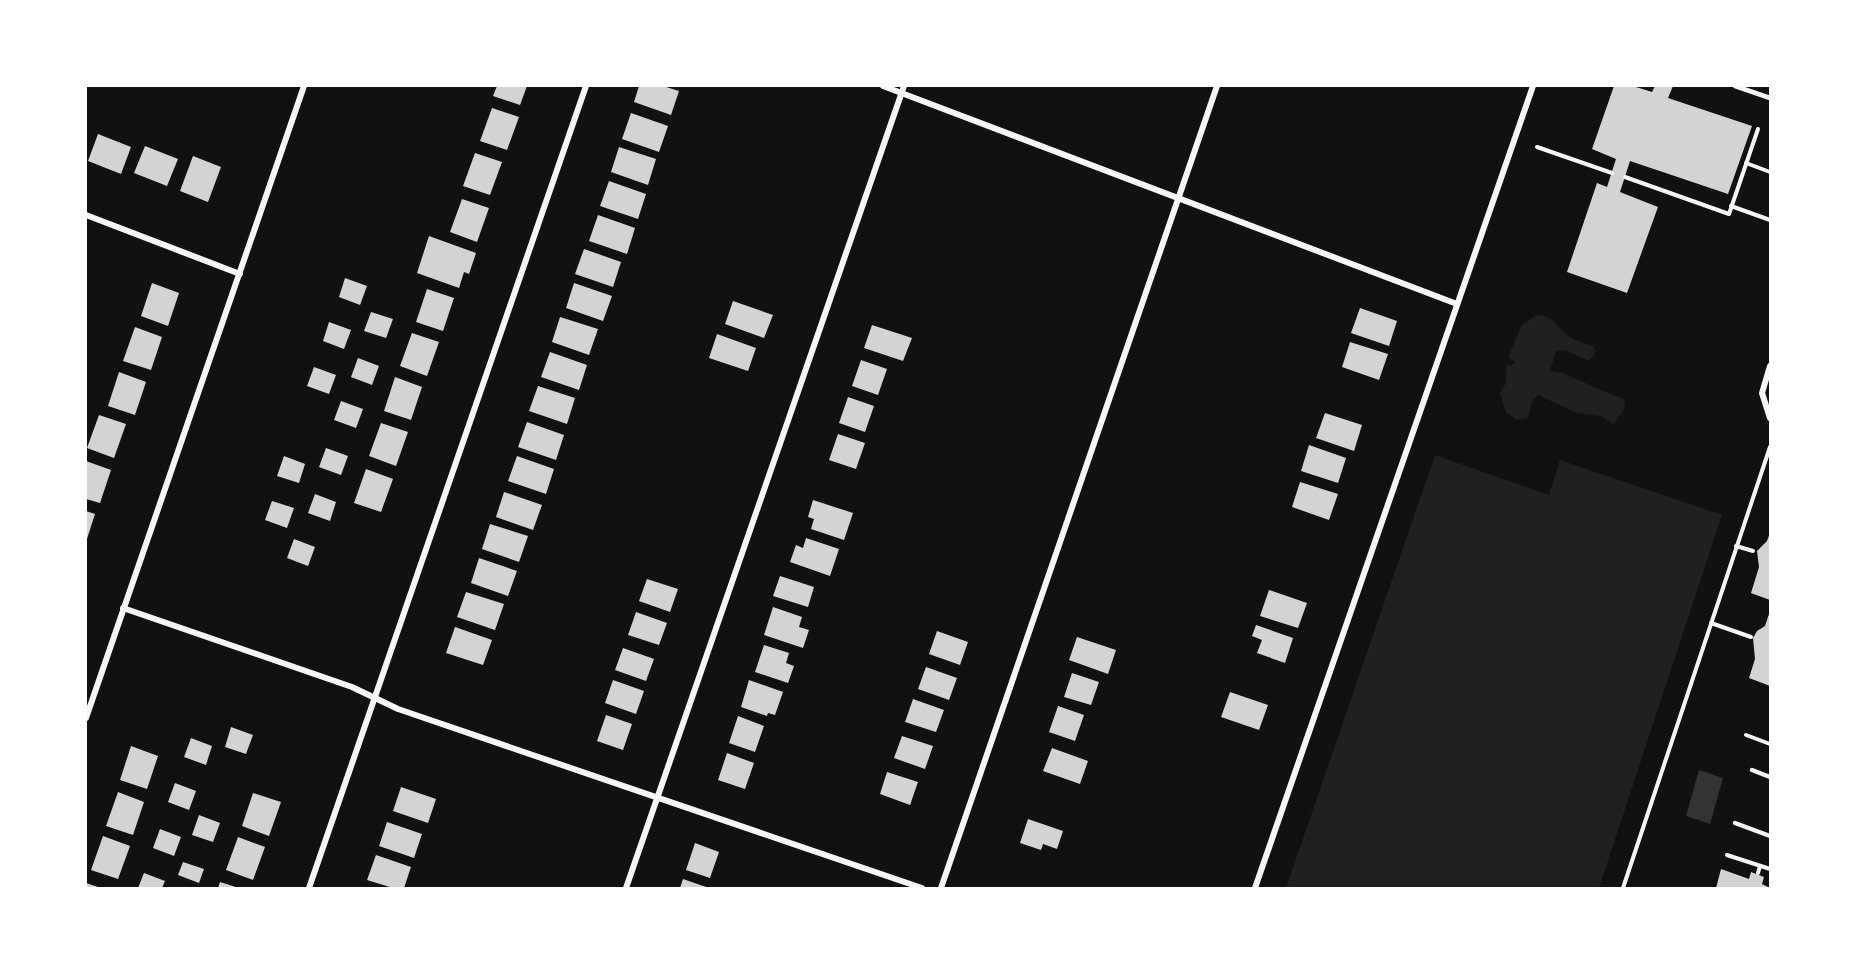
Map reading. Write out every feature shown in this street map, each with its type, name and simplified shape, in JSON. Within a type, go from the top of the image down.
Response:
[{"type":"street","points":[[86,717],[304,86]]},
{"type":"street","points":[[309,888],[586,86]]},
{"type":"street","points":[[883,86],[902,89],[1457,304]]},
{"type":"street","points":[[941,888],[1217,86]]},
{"type":"street","points":[[1255,888],[1533,86]]},
{"type":"street","points":[[626,888],[902,89]]},
{"type":"street","points":[[86,215],[240,274]]},
{"type":"street","points":[[1770,366],[1762,393],[1770,418]]},
{"type":"street","points":[[123,608],[376,697],[398,709],[922,888]]},
{"type":"lane","points":[[1735,86],[1770,98]]},
{"type":"lane","points":[[1752,770],[1770,777]]},
{"type":"lane","points":[[1735,823],[1770,836]]},
{"type":"path","points":[[1625,177],[1729,214],[1758,129]]},
{"type":"path","points":[[1537,147],[1612,173]]},
{"type":"path","points":[[1746,163],[1770,172]]},
{"type":"path","points":[[1731,206],[1770,220]]},
{"type":"path","points":[[1623,888],[1770,447]]},
{"type":"path","points":[[1736,546],[1753,551]]},
{"type":"path","points":[[1711,623],[1751,637]]},
{"type":"path","points":[[1746,735],[1770,744]]},
{"type":"path","points":[[1727,855],[1770,869]]},
{"type":"path","points":[[1758,873],[1760,866]]},
{"type":"shaded area","points":[[1537,315],[1552,320],[1572,338],[1593,346],[1596,351],[1589,361],[1565,350],[1556,351],[1550,371],[1562,373],[1625,400],[1624,409],[1614,424],[1601,416],[1577,413],[1538,395],[1531,403],[1528,418],[1516,420],[1506,412],[1500,393],[1506,383],[1507,364],[1511,366],[1515,362],[1508,357],[1522,325]]},
{"type":"shaded area","points":[[1435,455],[1549,495],[1560,460],[1722,515],[1599,888],[1286,888]]},
{"type":"shaded area","points":[[1699,770],[1723,778],[1710,824],[1686,816]]},
{"type":"building","points":[[497,86],[527,86],[520,105],[493,96]]},
{"type":"building","points":[[639,86],[663,86],[679,91],[671,115],[634,102]]},
{"type":"building","points":[[1614,86],[1633,86],[1652,92],[1655,86],[1673,86],[1668,98],[1752,126],[1728,194],[1630,161],[1620,192],[1658,207],[1627,293],[1567,272],[1597,183],[1607,187],[1616,159],[1592,149]]},
{"type":"building","points":[[492,108],[519,117],[507,150],[480,141]]},
{"type":"building","points":[[631,113],[668,126],[659,152],[622,139]]},
{"type":"building","points":[[98,134],[131,147],[121,174],[88,161]]},
{"type":"building","points":[[145,146],[178,159],[167,186],[134,173]]},
{"type":"building","points":[[619,147],[656,159],[648,185],[611,172]]},
{"type":"building","points":[[475,153],[502,162],[490,195],[463,186]]},
{"type":"building","points":[[193,156],[221,167],[208,202],[180,191]]},
{"type":"building","points":[[609,181],[646,194],[638,219],[600,206]]},
{"type":"building","points":[[462,199],[489,208],[477,242],[450,232]]},
{"type":"building","points":[[598,215],[635,228],[627,254],[589,241]]},
{"type":"building","points":[[429,236],[476,253],[469,274],[464,272],[459,288],[417,273]]},
{"type":"building","points":[[584,249],[621,262],[613,287],[575,274]]},
{"type":"building","points":[[345,278],[367,286],[360,305],[339,297]]},
{"type":"building","points":[[152,283],[179,293],[168,326],[141,316]]},
{"type":"building","points":[[574,283],[612,296],[603,321],[566,308]]},
{"type":"building","points":[[427,289],[454,298],[443,331],[416,322]]},
{"type":"building","points":[[733,301],[773,315],[764,338],[725,324]]},
{"type":"building","points":[[1360,308],[1397,321],[1389,346],[1351,333]]},
{"type":"building","points":[[371,312],[393,319],[386,338],[364,331]]},
{"type":"building","points":[[560,317],[598,329],[589,355],[552,342]]},
{"type":"building","points":[[329,322],[351,330],[344,349],[323,341]]},
{"type":"building","points":[[872,325],[912,338],[903,361],[864,348]]},
{"type":"building","points":[[135,327],[162,337],[151,370],[123,361]]},
{"type":"building","points":[[412,333],[439,342],[427,376],[400,366]]},
{"type":"building","points":[[717,334],[756,348],[748,371],[709,358]]},
{"type":"building","points":[[1350,342],[1388,354],[1379,380],[1342,367]]},
{"type":"building","points":[[550,352],[587,365],[579,390],[541,377]]},
{"type":"building","points":[[358,358],[379,366],[372,385],[351,377]]},
{"type":"building","points":[[861,360],[887,369],[878,395],[852,386]]},
{"type":"building","points":[[314,367],[336,375],[329,394],[307,386]]},
{"type":"building","points":[[119,372],[146,382],[135,415],[108,406]]},
{"type":"building","points":[[395,377],[422,387],[411,420],[384,411]]},
{"type":"building","points":[[538,386],[575,398],[567,424],[529,411]]},
{"type":"building","points":[[848,397],[874,406],[865,432],[839,423]]},
{"type":"building","points":[[341,401],[363,409],[356,428],[334,420]]},
{"type":"building","points":[[1325,413],[1362,425],[1354,451],[1316,438]]},
{"type":"building","points":[[99,415],[126,424],[114,458],[87,448]]},
{"type":"building","points":[[527,422],[564,435],[556,460],[518,447]]},
{"type":"building","points":[[381,423],[408,432],[396,466],[369,456]]},
{"type":"building","points":[[838,434],[865,443],[856,469],[829,460]]},
{"type":"building","points":[[1309,445],[1346,458],[1338,483],[1301,471]]},
{"type":"building","points":[[326,448],[348,456],[341,475],[319,467]]},
{"type":"building","points":[[284,456],[305,464],[299,483],[277,476]]},
{"type":"building","points":[[517,456],[554,469],[546,494],[508,481]]},
{"type":"building","points":[[86,461],[111,470],[100,503],[86,499]]},
{"type":"building","points":[[366,469],[393,479],[381,512],[354,503]]},
{"type":"building","points":[[1300,482],[1338,494],[1329,520],[1292,507]]},
{"type":"building","points":[[504,492],[542,505],[533,530],[496,517]]},
{"type":"building","points":[[315,494],[336,502],[330,521],[308,513]]},
{"type":"building","points":[[813,500],[853,513],[844,540],[811,529],[814,519],[808,517]]},
{"type":"building","points":[[272,501],[294,508],[287,528],[265,520]]},
{"type":"building","points":[[86,511],[95,514],[86,542]]},
{"type":"building","points":[[490,524],[528,536],[519,562],[482,549]]},
{"type":"building","points":[[1770,533],[1770,600],[1751,593],[1759,567],[1757,551],[1767,541]]},
{"type":"building","points":[[806,538],[839,549],[830,576],[790,562],[796,545],[803,548]]},
{"type":"building","points":[[294,539],[315,547],[308,566],[287,558]]},
{"type":"building","points":[[479,558],[517,571],[508,596],[471,583]]},
{"type":"building","points":[[780,576],[814,587],[808,607],[773,596]]},
{"type":"building","points":[[647,579],[678,589],[670,612],[639,601]]},
{"type":"building","points":[[1269,590],[1307,603],[1298,628],[1260,616]]},
{"type":"building","points":[[466,592],[504,604],[495,630],[457,617]]},
{"type":"building","points":[[773,607],[802,617],[799,627],[809,630],[803,648],[764,635]]},
{"type":"building","points":[[1770,611],[1770,686],[1749,678],[1755,659],[1753,638],[1757,631],[1765,626]]},
{"type":"building","points":[[636,612],[667,623],[659,645],[628,635]]},
{"type":"building","points":[[1256,625],[1293,638],[1285,663],[1257,653],[1262,640],[1252,636]]},
{"type":"building","points":[[455,627],[492,640],[483,665],[446,653]]},
{"type":"building","points":[[937,631],[968,642],[960,665],[929,654]]},
{"type":"building","points":[[1077,637],[1116,650],[1108,674],[1069,660]]},
{"type":"building","points":[[764,645],[789,653],[786,663],[794,666],[788,683],[755,672]]},
{"type":"building","points":[[623,648],[654,659],[646,681],[615,670]]},
{"type":"building","points":[[926,667],[957,678],[949,700],[918,689]]},
{"type":"building","points":[[1072,673],[1099,682],[1091,705],[1064,697]]},
{"type":"building","points":[[613,680],[644,691],[636,714],[605,703]]},
{"type":"building","points":[[749,680],[783,692],[775,715],[768,713],[767,716],[741,707]]},
{"type":"building","points":[[1230,692],[1268,705],[1259,730],[1221,717]]},
{"type":"building","points":[[913,699],[944,710],[936,732],[905,722]]},
{"type":"building","points":[[1058,706],[1084,715],[1075,741],[1049,732]]},
{"type":"building","points":[[606,715],[632,724],[623,750],[597,741]]},
{"type":"building","points":[[738,716],[764,726],[755,752],[729,743]]},
{"type":"building","points":[[231,727],[253,735],[246,754],[225,747]]},
{"type":"building","points":[[902,736],[933,746],[925,769],[894,758]]},
{"type":"building","points":[[191,738],[212,746],[206,765],[184,757]]},
{"type":"building","points":[[131,746],[158,756],[147,789],[120,780]]},
{"type":"building","points":[[1052,748],[1088,761],[1080,784],[1043,771]]},
{"type":"building","points":[[727,753],[754,763],[745,789],[718,780]]},
{"type":"building","points":[[887,772],[918,782],[910,805],[880,794]]},
{"type":"building","points":[[175,783],[196,791],[189,810],[168,802]]},
{"type":"building","points":[[401,787],[436,799],[428,823],[393,811]]},
{"type":"building","points":[[118,792],[144,802],[133,835],[106,826]]},
{"type":"building","points":[[253,793],[281,802],[269,836],[242,826]]},
{"type":"building","points":[[199,815],[220,823],[213,842],[192,835]]},
{"type":"building","points":[[1028,819],[1063,831],[1057,849],[1043,844],[1041,850],[1020,843]]},
{"type":"building","points":[[387,822],[422,834],[414,858],[379,846]]},
{"type":"building","points":[[160,829],[181,837],[174,856],[153,848]]},
{"type":"building","points":[[103,836],[130,846],[118,879],[91,870]]},
{"type":"building","points":[[238,837],[265,847],[253,880],[226,870]]},
{"type":"building","points":[[695,843],[719,852],[710,878],[686,870]]},
{"type":"building","points":[[376,855],[411,867],[404,888],[393,888],[367,880]]},
{"type":"building","points":[[183,862],[204,869],[199,883],[178,875]]},
{"type":"building","points":[[1721,869],[1749,879],[1751,872],[1764,877],[1762,884],[1770,888],[1716,888]]},
{"type":"building","points":[[144,873],[165,881],[162,888],[138,888]]},
{"type":"building","points":[[683,879],[709,888],[680,888]]},
{"type":"building","points":[[220,882],[239,888],[218,888]]},
{"type":"building","points":[[86,883],[101,888],[86,888]]}]
